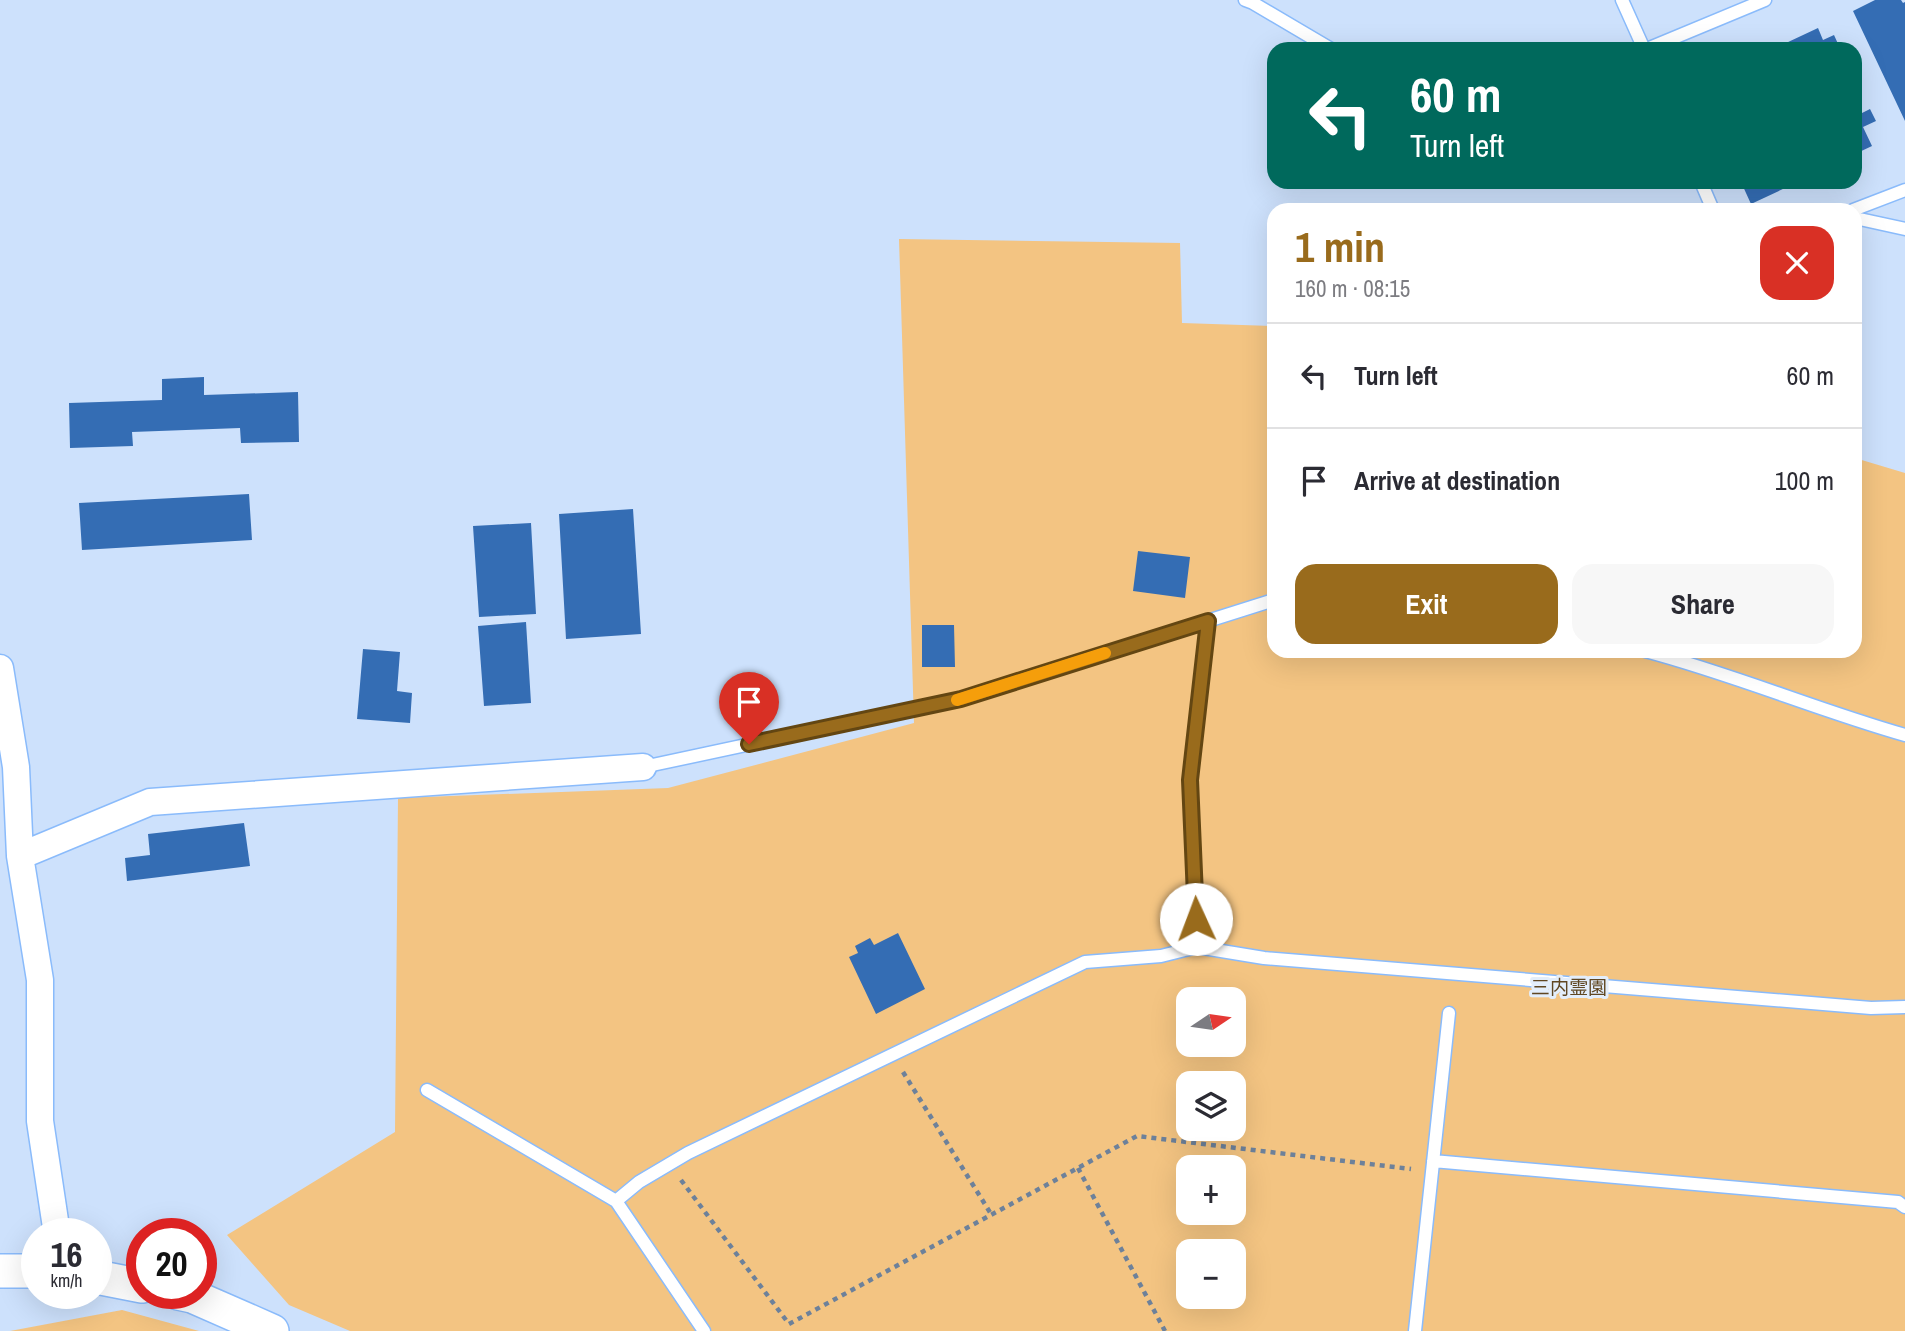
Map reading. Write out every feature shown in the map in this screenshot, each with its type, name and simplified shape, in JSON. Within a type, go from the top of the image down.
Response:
[{"type":"street","points":[[0,667],[16,766],[20,856],[40,980],[40,1121],[55,1218]]},
{"type":"street","points":[[20,856],[150,802],[643,767]]},
{"type":"street","points":[[217,1307],[272,1331]]},
{"type":"lane","points":[[1622,0],[1643,42]]},
{"type":"lane","points":[[1663,42],[1765,0]]},
{"type":"lane","points":[[1250,1],[1319,42]]},
{"type":"lane","points":[[1862,207],[1905,190]]},
{"type":"lane","points":[[1862,220],[1905,229]]},
{"type":"lane","points":[[643,767],[961,699],[1267,602]]},
{"type":"lane","points":[[1197,947],[1190,780],[1208,621]]},
{"type":"lane","points":[[1671,658],[1905,735]]},
{"type":"lane","points":[[616,1201],[639,1182],[688,1153],[1085,962],[1161,956],[1197,947],[1264,958],[1871,1008],[1905,1007]]},
{"type":"lane","points":[[1415,1331],[1450,1013]]},
{"type":"lane","points":[[427,1090],[616,1201],[704,1331]]},
{"type":"lane","points":[[1433,1166],[1898,1202],[1905,1207]]},
{"type":"path","points":[[892,1055],[991,1214]]},
{"type":"path","points":[[669,1164],[789,1324],[1137,1136],[1433,1166]]},
{"type":"path","points":[[1078,1168],[1165,1331]]},
{"type":"green space","name":"三内霊園","points":[[899,239],[1180,243],[1182,323],[1267,326],[1267,658],[1862,658],[1862,460],[1905,473],[1905,1331],[350,1331],[289,1305],[227,1235],[395,1132],[398,798],[668,788],[914,723]]},
{"type":"green space","points":[[122,1310],[199,1331],[10,1331]]},
{"type":"building","points":[[1875,0],[1905,2],[1905,121],[1853,11]]},
{"type":"building","points":[[1818,28],[1823,40],[1834,35],[1837,42],[1788,42]]},
{"type":"building","points":[[1870,109],[1876,121],[1863,127],[1872,146],[1862,151],[1862,113]]},
{"type":"building","points":[[1744,189],[1783,189],[1753,203],[1751,203]]},
{"type":"building","points":[[204,377],[204,395],[298,392],[299,442],[241,443],[240,428],[132,432],[133,446],[70,448],[69,403],[162,400],[162,379]]},
{"type":"building","points":[[249,494],[252,540],[82,550],[79,503]]},
{"type":"building","points":[[633,509],[641,634],[566,639],[559,514]]},
{"type":"building","points":[[531,523],[536,614],[479,617],[473,526]]},
{"type":"building","points":[[1138,551],[1190,557],[1185,598],[1133,591]]},
{"type":"building","points":[[526,622],[531,703],[484,706],[478,626]]},
{"type":"building","points":[[922,625],[954,625],[955,667],[922,667]]},
{"type":"building","points":[[363,649],[400,652],[397,691],[412,693],[410,723],[357,719]]},
{"type":"building","points":[[244,823],[250,866],[127,881],[125,858],[150,855],[148,834]]},
{"type":"building","points":[[898,933],[925,989],[876,1014],[849,957],[858,953],[855,946],[870,938],[874,945]]},
{"type":"slow traffic","points":[[957,700],[1105,653]]},
{"type":"route","points":[[749,744],[961,699],[1208,621],[1190,780],[1196,919]]}]
